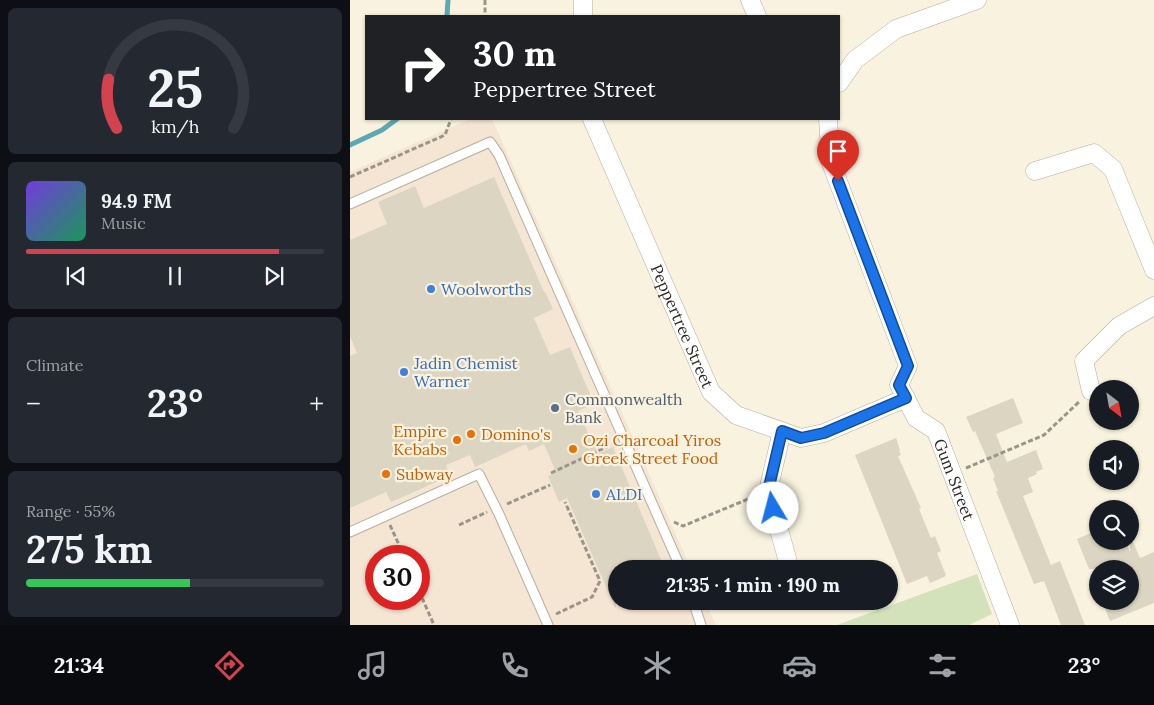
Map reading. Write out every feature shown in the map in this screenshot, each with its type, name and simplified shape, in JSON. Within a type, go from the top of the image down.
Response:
[{"type":"street","points":[[583,0],[583,15]]},
{"type":"street","points":[[750,0],[757,15]]},
{"type":"street","points":[[840,82],[855,60],[896,29],[977,0]]},
{"type":"street","name":"Peppertree Street","points":[[592,120],[711,392],[736,415],[801,438],[824,433],[906,398]]},
{"type":"street","name":"Gum Street","points":[[828,120],[831,163],[908,366],[899,385],[916,418],[936,431],[1010,625]]},
{"type":"street","points":[[1035,171],[1094,153],[1114,168],[1154,270]]},
{"type":"street","points":[[1089,382],[1084,361],[1120,326],[1154,306]]},
{"type":"street","points":[[782,431],[768,491],[787,558]]},
{"type":"lane","points":[[350,204],[490,142],[499,156],[677,560]]},
{"type":"lane","points":[[350,532],[479,474],[499,514],[547,624]]},
{"type":"lane","points":[[695,610],[700,622]]},
{"type":"path","points":[[485,0],[485,15]]},
{"type":"path","points":[[350,177],[445,136],[451,120]]},
{"type":"path","points":[[952,474],[1044,435],[1089,392]]},
{"type":"path","points":[[551,473],[624,439]]},
{"type":"path","points":[[671,518],[678,525],[683,526],[768,491]]},
{"type":"path","points":[[547,624],[557,618],[555,614],[592,597],[600,581],[565,502]]},
{"type":"path","points":[[384,516],[398,545]]},
{"type":"path","points":[[427,610],[434,625]]},
{"type":"shaded area","points":[[468,120],[492,120],[687,560],[608,560],[608,610],[709,610],[716,625],[350,625],[350,172]]},
{"type":"green space","points":[[977,574],[992,614],[969,625],[837,625],[878,610],[898,610],[898,603]]},
{"type":"building","points":[[494,177],[553,309],[534,318],[550,355],[570,347],[594,404],[578,411],[598,454],[613,447],[661,560],[608,560],[608,591],[567,498],[559,502],[548,476],[556,472],[544,444],[529,451],[526,444],[475,467],[470,455],[446,465],[450,476],[391,502],[386,492],[350,508],[350,356],[357,353],[350,336],[350,240],[387,224],[378,202],[415,186],[424,208]]},
{"type":"building","points":[[1013,398],[1023,423],[996,434],[1007,462],[1036,450],[1043,469],[1028,478],[1033,492],[1023,496],[1051,565],[1060,561],[1085,625],[1061,625],[1044,581],[1034,584],[996,491],[998,491],[993,478],[995,477],[975,431],[973,432],[966,417]]},
{"type":"building","points":[[896,438],[901,455],[898,456],[921,508],[919,509],[931,538],[935,536],[941,551],[937,553],[946,575],[944,577],[930,583],[927,576],[907,584],[855,455]]},
{"type":"building","points":[[1089,534],[1089,550],[1129,550],[1130,552],[1130,550],[1137,550],[1140,558],[1154,552],[1154,603],[1139,609],[1139,560],[1089,560],[1089,569],[1077,539]]},
{"type":"building","points":[[1106,610],[1137,610],[1110,621]]},
{"type":"waterway","points":[[447,15],[448,0]]},
{"type":"waterway","points":[[350,145],[382,130],[396,120]]},
{"type":"place","name":"Woolworths","points":[[431,289]]},
{"type":"place","name":"Jadin Chemist Warner","points":[[404,372]]},
{"type":"place","name":"Commonwealth Bank","points":[[555,408]]},
{"type":"place","name":"Domino's","points":[[471,434]]},
{"type":"place","name":"Empire Kebabs","points":[[457,440]]},
{"type":"place","name":"Ozi Charcoal Yiros Greek Street Food","points":[[573,449]]},
{"type":"place","name":"Subway","points":[[386,474]]},
{"type":"place","name":"ALDI","points":[[596,494]]},
{"type":"route","points":[[773,508],[768,491],[782,431],[801,438],[824,433],[906,398],[899,385],[908,366],[838,181]]}]
